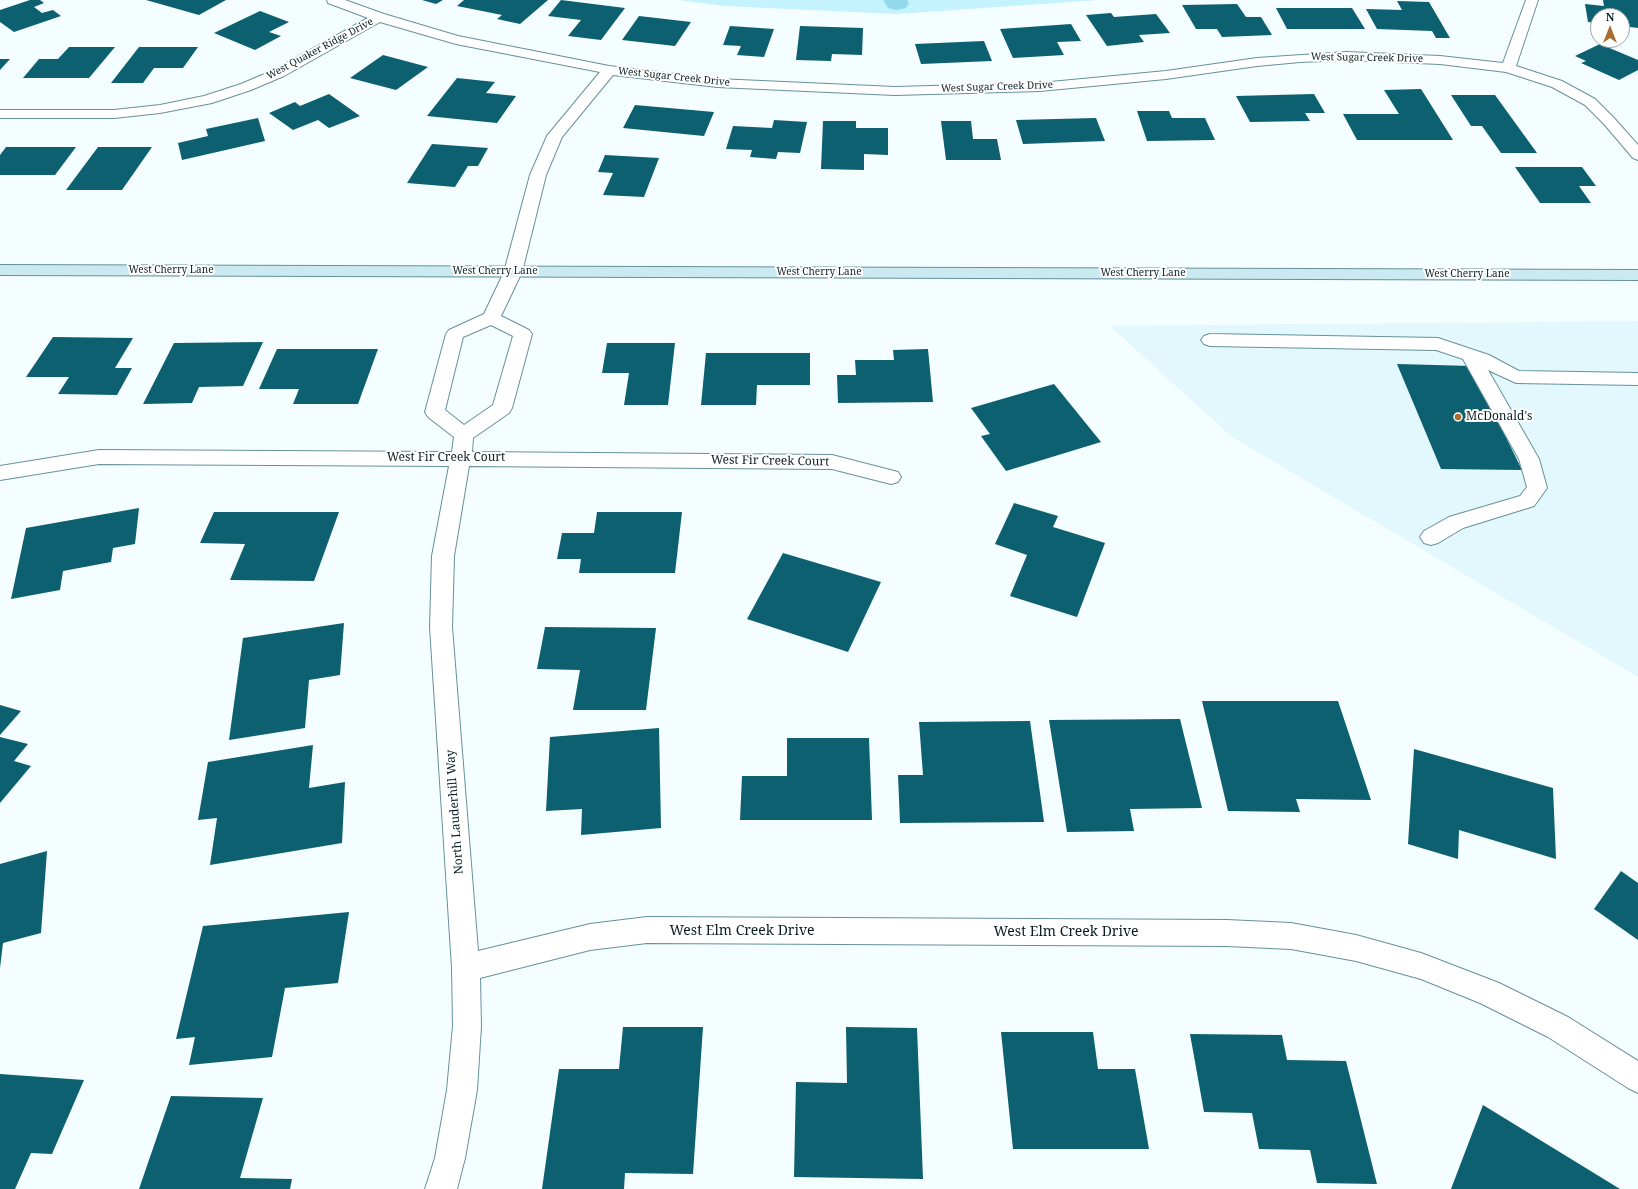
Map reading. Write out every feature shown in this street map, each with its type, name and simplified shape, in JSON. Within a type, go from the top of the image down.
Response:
[{"type":"main road","name":"West Cherry Lane","points":[[0,270],[1638,275]]},
{"type":"street","name":"West Sugar Creek Drive","points":[[333,0],[379,17],[456,40],[609,70],[717,83],[896,91],[1040,87],[1166,75],[1257,62],[1347,56],[1440,60],[1508,68],[1557,84],[1590,102],[1609,121],[1638,155]]},
{"type":"street","points":[[1508,68],[1532,0]]},
{"type":"street","name":"West Quaker Ridge Drive","points":[[0,114],[114,114],[160,109],[207,100],[246,87],[279,73],[379,17]]},
{"type":"street","points":[[490,318],[523,334],[502,408],[463,446],[435,412],[455,334],[490,318],[513,272],[538,175],[555,136],[609,70]]},
{"type":"street","points":[[1210,340],[1438,344],[1482,359],[1516,377],[1638,379]]},
{"type":"street","points":[[1431,536],[1456,522],[1527,501],[1537,488],[1529,459],[1470,355]]},
{"type":"street","name":"West Fir Creek Court","points":[[0,473],[100,457],[463,446],[832,462],[891,477]]},
{"type":"street","name":"North Lauderhill Way","points":[[441,1189],[450,1158],[462,1090],[467,1026],[466,968],[441,627],[443,556],[463,446]]},
{"type":"street","name":"West Elm Creek Drive","points":[[466,968],[590,937],[646,930],[1219,933],[1291,936],[1356,948],[1421,966],[1489,993],[1558,1027],[1638,1078]]},
{"type":"shaded area","points":[[679,0],[1098,0],[896,14],[725,6]]},
{"type":"shaded area","points":[[1638,321],[1638,677],[1232,437],[1110,326]]},
{"type":"building","points":[[30,0],[40,0],[44,3],[34,7],[42,13],[53,10],[61,16],[14,32],[0,22],[0,10]]},
{"type":"building","points":[[146,0],[226,0],[199,15]]},
{"type":"building","points":[[422,0],[443,0],[436,4]]},
{"type":"building","points":[[464,0],[548,0],[520,24],[497,19],[502,15],[457,6]]},
{"type":"building","points":[[561,0],[625,8],[601,40],[568,36],[581,20],[548,16]]},
{"type":"building","points":[[1603,0],[1638,0],[1638,28],[1630,27],[1630,8],[1590,8],[1590,22],[1588,22],[1585,4],[1604,6]]},
{"type":"building","points":[[1397,1],[1429,2],[1450,38],[1436,38],[1432,31],[1377,29],[1366,9],[1402,10]]},
{"type":"building","points":[[1237,4],[1246,17],[1261,17],[1272,35],[1222,37],[1217,29],[1196,29],[1182,5]]},
{"type":"building","points":[[1276,8],[1352,8],[1365,29],[1287,29]]},
{"type":"building","points":[[260,11],[289,22],[269,32],[281,36],[255,50],[214,33]]},
{"type":"building","points":[[1111,13],[1114,17],[1156,14],[1170,33],[1139,35],[1144,42],[1107,46],[1086,15]]},
{"type":"building","points":[[639,16],[691,22],[675,46],[622,40]]},
{"type":"building","points":[[1071,24],[1081,41],[1057,42],[1064,55],[1013,58],[1000,29]]},
{"type":"building","points":[[730,26],[774,29],[764,57],[737,55],[741,46],[723,45]]},
{"type":"building","points":[[800,26],[863,28],[862,55],[832,54],[831,61],[796,60]]},
{"type":"building","points":[[984,41],[992,61],[921,64],[915,44]]},
{"type":"building","points":[[69,47],[115,47],[89,78],[23,78],[39,59],[58,59]]},
{"type":"building","points":[[139,47],[198,47],[183,68],[154,68],[143,83],[111,83]]},
{"type":"building","points":[[1592,48],[1610,48],[1638,60],[1638,70],[1619,80],[1581,63],[1586,61],[1575,56]]},
{"type":"building","points":[[383,55],[428,67],[396,90],[350,78]]},
{"type":"building","points":[[0,59],[10,59],[0,70]]},
{"type":"building","points":[[457,78],[495,82],[486,93],[516,96],[497,123],[427,116]]},
{"type":"building","points":[[1421,89],[1453,140],[1357,140],[1343,114],[1399,114],[1384,90]]},
{"type":"building","points":[[329,94],[360,116],[329,128],[318,120],[293,130],[269,113],[295,102],[300,106]]},
{"type":"building","points":[[1314,94],[1325,113],[1305,113],[1310,121],[1250,122],[1236,96]]},
{"type":"building","points":[[1451,95],[1495,95],[1537,153],[1501,153],[1482,126],[1471,126]]},
{"type":"building","points":[[635,105],[714,112],[704,136],[623,128]]},
{"type":"building","points":[[1137,111],[1169,111],[1172,118],[1205,118],[1215,140],[1147,141]]},
{"type":"building","points":[[258,118],[265,141],[182,160],[178,143],[208,136],[206,129]]},
{"type":"building","points":[[1096,118],[1105,141],[1023,144],[1016,120]]},
{"type":"building","points":[[774,120],[807,122],[800,153],[778,152],[776,159],[750,157],[752,150],[726,149],[733,126],[772,128]]},
{"type":"building","points":[[823,121],[856,121],[856,128],[888,128],[888,155],[864,154],[864,170],[821,169]]},
{"type":"building","points":[[941,121],[971,121],[973,139],[997,139],[1001,160],[946,160]]},
{"type":"building","points":[[432,144],[488,148],[478,166],[468,166],[455,187],[407,183]]},
{"type":"building","points":[[6,147],[76,147],[55,175],[0,175],[0,155]]},
{"type":"building","points":[[98,147],[152,147],[122,190],[66,190]]},
{"type":"building","points":[[605,155],[659,158],[644,197],[603,195],[613,173],[598,172]]},
{"type":"building","points":[[1515,167],[1582,167],[1596,186],[1579,186],[1591,203],[1540,203]]},
{"type":"building","points":[[53,337],[133,338],[115,368],[132,368],[117,395],[58,394],[69,377],[26,377]]},
{"type":"building","points":[[263,342],[243,386],[199,387],[192,403],[143,404],[174,343]]},
{"type":"building","points":[[607,343],[675,343],[668,405],[624,405],[629,373],[602,373]]},
{"type":"building","points":[[277,349],[378,349],[358,404],[293,404],[299,389],[259,389]]},
{"type":"building","points":[[928,349],[933,402],[838,403],[837,375],[856,375],[855,360],[894,360],[893,350]]},
{"type":"building","points":[[706,353],[810,353],[810,385],[757,385],[756,405],[701,405]]},
{"type":"building","name":"McDonald's","points":[[1397,364],[1471,366],[1522,470],[1441,469]]},
{"type":"building","points":[[1054,384],[1101,442],[1006,471],[981,436],[990,434],[971,408]]},
{"type":"building","points":[[1014,503],[1058,516],[1053,527],[1105,543],[1077,617],[1010,596],[1027,555],[995,544]]},
{"type":"building","points":[[139,508],[135,544],[113,548],[111,562],[63,571],[60,590],[11,599],[26,528]]},
{"type":"building","points":[[214,512],[339,512],[314,581],[230,580],[245,544],[200,543]]},
{"type":"building","points":[[597,512],[682,512],[675,573],[579,573],[581,559],[557,559],[562,533],[594,533]]},
{"type":"building","points":[[783,553],[881,582],[848,652],[747,619]]},
{"type":"building","points":[[344,623],[340,675],[309,680],[305,728],[229,740],[243,638]]},
{"type":"building","points":[[545,627],[656,628],[646,710],[573,710],[580,670],[537,669]]},
{"type":"building","points":[[1202,701],[1338,701],[1371,800],[1296,799],[1300,812],[1228,811]]},
{"type":"building","points":[[0,705],[21,711],[0,735]]},
{"type":"building","points":[[1180,719],[1202,808],[1130,809],[1134,831],[1067,832],[1049,720]]},
{"type":"building","points":[[1030,721],[1044,822],[900,823],[898,775],[923,775],[919,722]]},
{"type":"building","points":[[659,728],[661,828],[581,835],[582,809],[546,811],[550,737]]},
{"type":"building","points":[[0,737],[28,744],[14,761],[31,766],[0,803]]},
{"type":"building","points":[[787,738],[869,738],[872,820],[740,820],[742,776],[787,776]]},
{"type":"building","points":[[313,745],[309,788],[345,782],[342,843],[210,865],[217,818],[198,820],[208,762]]},
{"type":"building","points":[[1414,749],[1553,788],[1556,859],[1459,830],[1458,859],[1408,844]]},
{"type":"building","points":[[47,851],[41,933],[3,943],[0,968],[0,864]]},
{"type":"building","points":[[1621,871],[1638,883],[1638,940],[1594,909]]},
{"type":"building","points":[[349,912],[338,983],[285,988],[272,1057],[189,1065],[195,1037],[176,1039],[203,926]]},
{"type":"building","points":[[623,1027],[703,1027],[693,1174],[625,1173],[624,1189],[542,1189],[559,1069],[619,1069]]},
{"type":"building","points":[[846,1027],[917,1028],[923,1179],[794,1177],[796,1082],[847,1083]]},
{"type":"building","points":[[1001,1032],[1093,1032],[1098,1069],[1135,1069],[1149,1149],[1013,1149]]},
{"type":"building","points":[[1190,1034],[1282,1035],[1287,1060],[1346,1061],[1377,1184],[1317,1183],[1310,1150],[1259,1149],[1252,1113],[1204,1112]]},
{"type":"building","points":[[0,1074],[84,1080],[52,1154],[31,1153],[15,1189],[0,1189]]},
{"type":"building","points":[[171,1096],[263,1098],[240,1178],[292,1179],[290,1189],[139,1189]]},
{"type":"building","points":[[1483,1105],[1620,1189],[1451,1189]]},
{"type":"place","name":"McDonald's","points":[[1458,417]]}]
